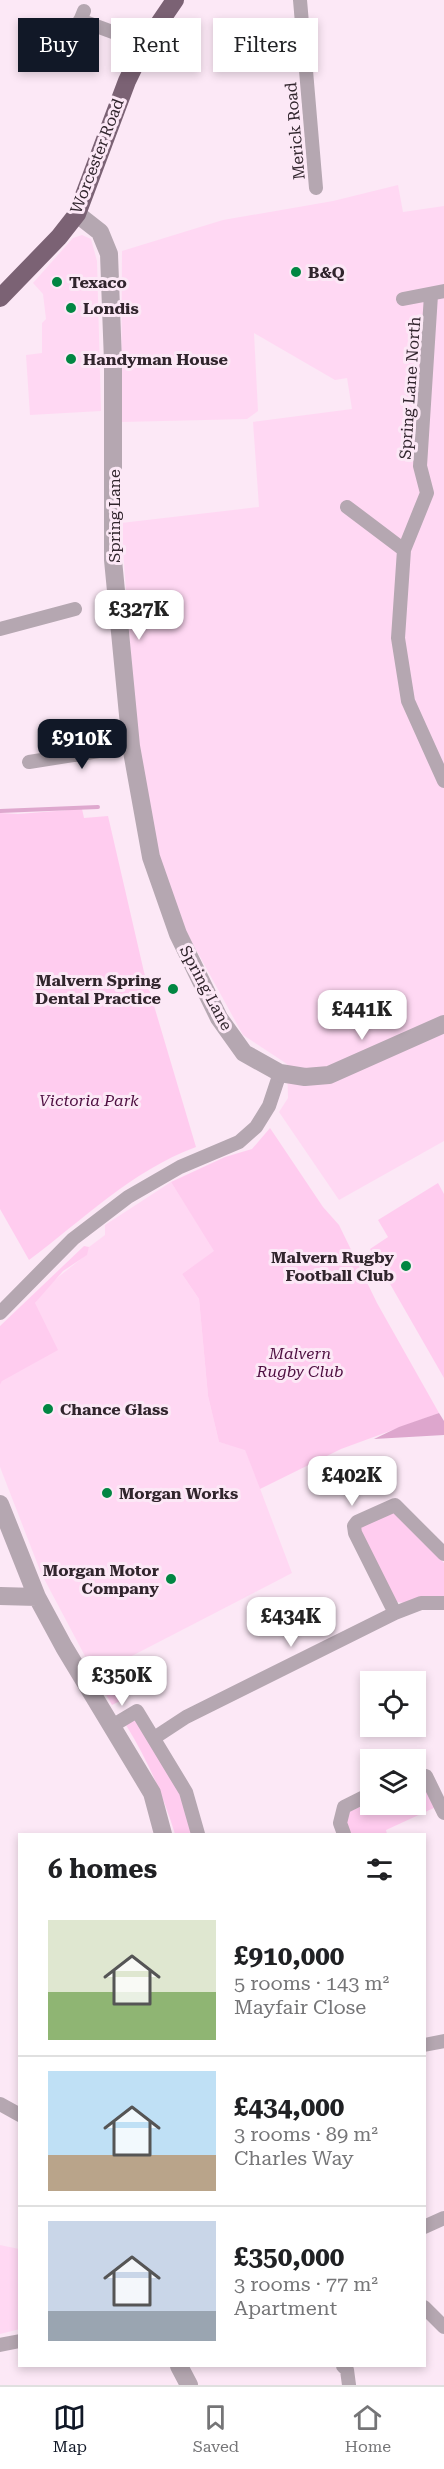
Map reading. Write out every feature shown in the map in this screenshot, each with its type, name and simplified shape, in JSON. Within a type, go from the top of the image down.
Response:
[{"type":"highway","name":"Worcester Road","points":[[163,18],[175,0]]},
{"type":"highway","name":"Worcester Road","points":[[0,298],[59,237],[77,214],[131,72]]},
{"type":"street","name":"Merick Road","points":[[300,0],[316,188]]},
{"type":"street","name":"Spring Lane","points":[[77,214],[100,232],[109,254],[113,372],[113,560],[131,746],[151,857],[178,934],[219,1018],[244,1053],[280,1072],[305,1077],[329,1075],[444,1024]]},
{"type":"street","points":[[404,299],[437,293]]},
{"type":"street","name":"Spring Lane North","points":[[437,293],[420,466],[427,493],[404,550],[398,638],[408,701],[444,781]]},
{"type":"street","points":[[347,507],[404,550]]},
{"type":"street","points":[[0,629],[75,609]]},
{"type":"street","points":[[72,733],[78,755]]},
{"type":"street","points":[[29,762],[131,746]]},
{"type":"street","points":[[0,1313],[73,1239],[128,1197],[180,1167],[239,1142],[256,1127],[269,1106],[280,1072]]},
{"type":"street","points":[[0,1504],[37,1597],[64,1647],[152,1793],[163,1833]]},
{"type":"street","points":[[395,1613],[356,1533],[354,1526],[357,1522],[395,1505],[444,1554]]},
{"type":"street","points":[[0,1596],[37,1597]]},
{"type":"street","points":[[154,1738],[186,1717],[395,1613],[421,1603],[444,1603]]},
{"type":"street","points":[[112,1726],[136,1711],[186,1792],[198,1833]]},
{"type":"street","points":[[426,1776],[444,1813]]},
{"type":"street","points":[[344,1833],[340,1823],[344,1807],[360,1799]]},
{"type":"street","points":[[426,2045],[444,2041]]},
{"type":"street","points":[[0,2104],[18,2114]]},
{"type":"street","points":[[426,2226],[444,2218]]},
{"type":"street","points":[[426,2309],[444,2327]]},
{"type":"street","points":[[0,2345],[18,2341]]},
{"type":"street","points":[[180,2367],[189,2385]]},
{"type":"street","points":[[344,2367],[347,2370],[349,2385]]},
{"type":"shaded area","points":[[398,185],[403,212],[444,206],[444,1141],[339,1200],[279,1112],[288,1098],[287,1064],[243,1035],[187,933],[152,838],[137,737],[121,523],[259,507],[253,422],[352,409],[347,378],[335,380],[254,333],[258,411],[247,419],[121,422],[122,251],[223,220],[333,201]]},
{"type":"shaded area","points":[[82,235],[91,239],[97,261],[101,411],[30,415],[26,355],[42,353],[42,323],[46,319],[43,294],[33,283],[73,238]]},
{"type":"shaded area","points":[[171,1182],[215,1251],[182,1274],[199,1299],[208,1396],[219,1442],[245,1449],[292,1573],[95,1675],[41,1573],[0,1467],[0,1385],[35,1303],[47,1286],[86,1255],[89,1247],[105,1235],[105,1225]]},
{"type":"shaded area","points":[[439,1413],[444,1421],[444,1435],[374,1439],[399,1427]]},
{"type":"shaded area","points":[[0,2245],[18,2249],[18,2330],[0,2334]]},
{"type":"green space","name":"Victoria Park","points":[[82,809],[84,818],[108,816],[144,972],[196,1147],[172,1157],[129,1183],[29,1260],[0,1209],[0,813],[18,814]]},
{"type":"green space","name":"Malvern Rugby Club","points":[[270,1128],[323,1207],[339,1225],[377,1303],[439,1413],[341,1449],[260,1489],[245,1450],[219,1442],[208,1396],[199,1299],[182,1274],[214,1251],[171,1182],[225,1157],[252,1149]]},
{"type":"green space","points":[[438,1183],[444,1194],[444,1378],[370,1249],[388,1237],[378,1220]]},
{"type":"green space","points":[[84,1246],[89,1247],[87,1255],[63,1271],[35,1303],[58,1350],[2,1381],[0,1385],[0,1326]]},
{"type":"green space","points":[[397,1511],[444,1563],[444,1597],[397,1602],[359,1530],[362,1526]]},
{"type":"green space","points":[[109,1669],[124,1699],[112,1705],[95,1675]]},
{"type":"green space","points":[[129,1720],[138,1721],[179,1787],[192,1833],[175,1833],[154,1778],[126,1725]]},
{"type":"green space","points":[[426,1788],[436,1807],[426,1812]]},
{"type":"green space","points":[[360,1806],[360,1815],[419,1815],[386,1830],[387,1833],[348,1833],[344,1813]]},
{"type":"waterway","points":[[0,811],[98,807]]},
{"type":"place","name":"B&Q","points":[[296,272]]},
{"type":"place","name":"Texaco","points":[[57,282]]},
{"type":"place","name":"Londis","points":[[71,308]]},
{"type":"place","name":"Handyman House","points":[[71,359]]},
{"type":"place","name":"Malvern Spring Dental Practice","points":[[173,989]]},
{"type":"place","name":"Malvern Rugby Football Club","points":[[406,1266]]},
{"type":"place","name":"Chance Glass","points":[[48,1409]]},
{"type":"place","name":"Morgan Works","points":[[107,1493]]},
{"type":"place","name":"Morgan Motor Company","points":[[171,1579]]}]
